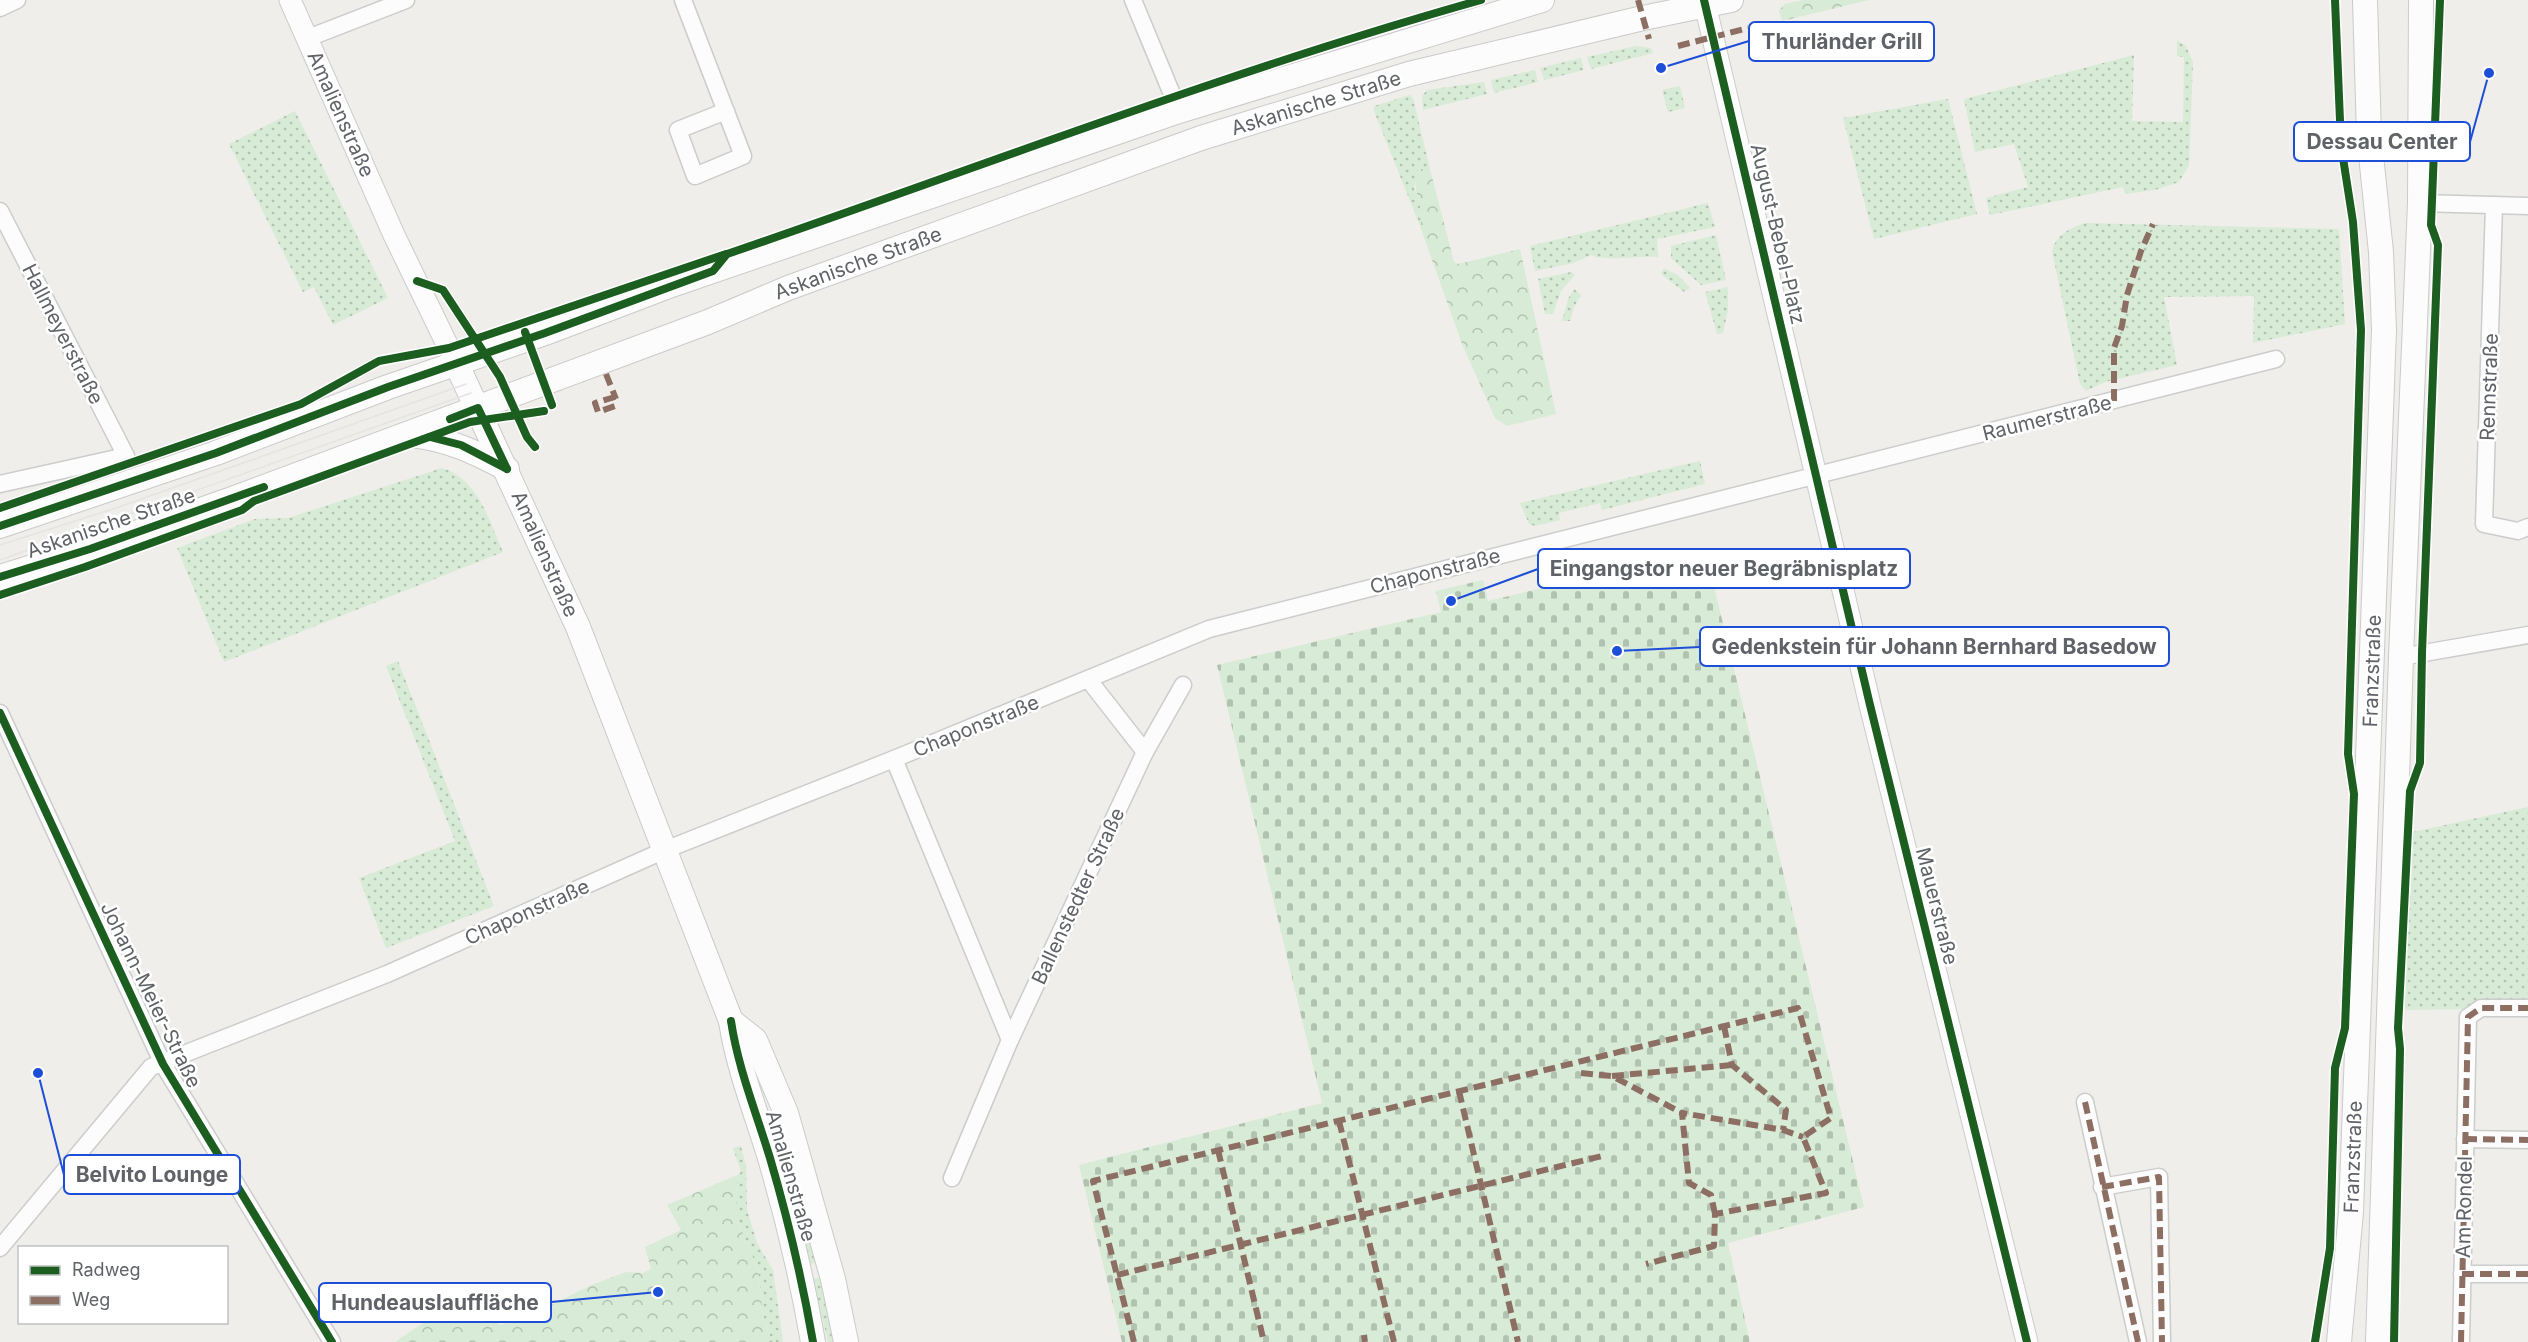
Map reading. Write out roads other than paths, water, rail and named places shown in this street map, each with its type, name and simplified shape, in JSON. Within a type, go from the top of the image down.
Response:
[{"type":"main road","name":"Askanische Straße","points":[[0,526],[205,457],[379,390],[457,365],[666,287],[1179,111],[1542,0]]},
{"type":"main road","name":"Askanische Straße","points":[[0,577],[101,545],[407,435],[708,322],[788,288],[1201,138],[1409,74],[1705,3],[1731,0]]},
{"type":"main road","name":"Franzstraße","points":[[2339,1342],[2351,1212],[2384,330],[2381,252],[2369,136],[2365,0]]},
{"type":"main road","name":"Franzstraße","points":[[2378,1342],[2401,657],[2420,203],[2421,0]]},
{"type":"main road","name":"Amalienstraße","points":[[457,365],[578,627],[731,1021],[736,1052],[781,1197],[801,1276],[813,1342]]},
{"type":"main road","points":[[407,435],[439,438],[461,445],[507,469]]},
{"type":"main road","name":"Amalienstraße","points":[[731,1021],[755,1040],[786,1113],[833,1279],[846,1342]]},
{"type":"street","points":[[0,8],[16,0]]},
{"type":"street","name":"Amalienstraße","points":[[290,0],[394,235],[457,365]]},
{"type":"street","points":[[308,38],[406,0]]},
{"type":"street","points":[[683,0],[726,111]]},
{"type":"street","points":[[1133,0],[1179,111]]},
{"type":"street","name":"August-Bebel-Platz","points":[[1705,3],[1818,477]]},
{"type":"street","points":[[2420,203],[2528,206]]},
{"type":"street","name":"Rennstraße","points":[[2494,205],[2484,524],[2518,531],[2528,527]]},
{"type":"street","name":"Hallmeyerstraße","points":[[0,212],[126,456],[0,483]]},
{"type":"street","name":"Raumerstraße","points":[[1818,477],[2276,359]]},
{"type":"street","name":"Chaponstraße","points":[[0,1248],[151,1067],[387,974],[665,850],[1230,622],[1818,477]]},
{"type":"street","name":"Mauerstraße","points":[[1818,477],[1873,717],[2027,1342]]},
{"type":"street","points":[[2401,657],[2528,635]]},
{"type":"street","points":[[1089,679],[1145,752]]},
{"type":"street","name":"Ballenstedter Straße","points":[[952,1178],[1010,1040],[1145,752],[1183,685]]},
{"type":"street","name":"Johann-Meier-Straße","points":[[0,713],[163,1064],[332,1342]]},
{"type":"street","points":[[894,759],[1010,1040]]},
{"type":"street","name":"Am Rondel","points":[[2461,1342],[2468,1017],[2481,1008],[2528,1008]]},
{"type":"street","points":[[2085,1102],[2138,1342]]},
{"type":"street","name":"Am Rondel","points":[[2465,1139],[2528,1140]]},
{"type":"street","points":[[2102,1187],[2158,1177],[2162,1342]]},
{"type":"street","name":"Am Rondel","points":[[2462,1274],[2528,1274]]},
{"type":"tram line","points":[[0,545],[116,508],[466,384]]},
{"type":"tram line","points":[[0,560],[471,393]]},
{"type":"place","name":"Thurländer Grill","points":[[1661,68]]},
{"type":"place","name":"Dessau Center","points":[[2489,73]]},
{"type":"place","name":"Eingangstor neuer Begräbnisplatz","points":[[1451,601]]},
{"type":"place","name":"Gedenkstein für Johann Bernhard Basedow","points":[[1617,651]]},
{"type":"place","name":"Belvito Lounge","points":[[38,1073]]},
{"type":"place","name":"Hundeauslauffläche","points":[[658,1292]]}]
